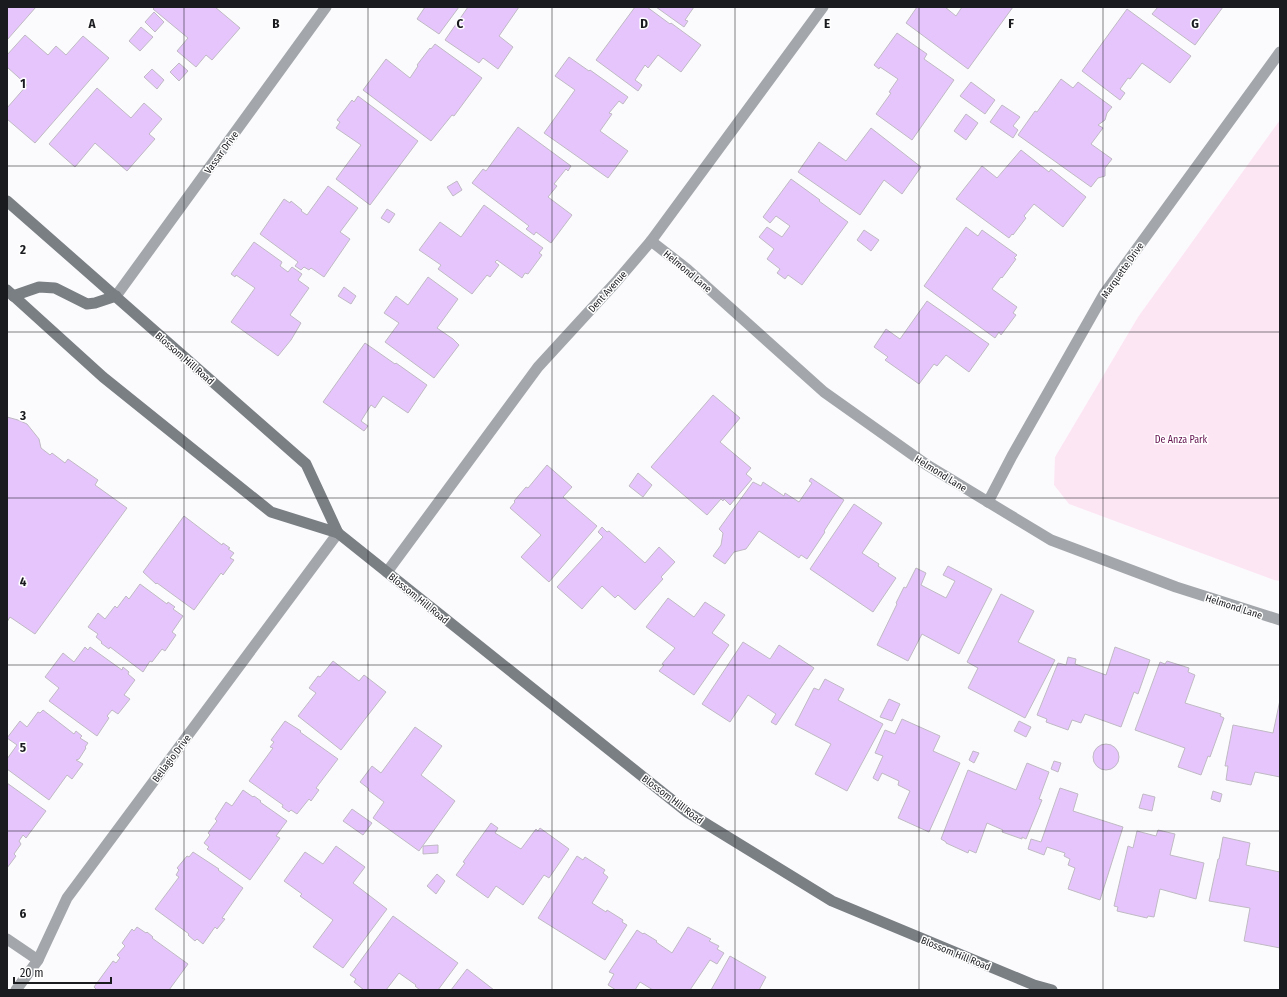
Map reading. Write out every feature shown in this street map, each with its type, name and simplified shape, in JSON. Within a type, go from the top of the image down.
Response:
[{"type":"main road","name":"Blossom Hill Road","points":[[7,201],[306,464],[338,533]]},
{"type":"main road","points":[[10,293],[39,287],[55,288],[86,304],[96,303],[116,296]]},
{"type":"main road","name":"Blossom Hill Road","points":[[10,293],[103,377],[271,512],[338,533],[687,812],[832,901],[1033,987],[1052,990]]},
{"type":"street","name":"Vassar Drive","points":[[116,296],[326,7]]},
{"type":"street","name":"Dent Avenue","points":[[387,572],[538,367],[616,282],[651,240],[823,7]]},
{"type":"street","name":"Marquette Drive","points":[[988,502],[1012,456],[1104,294],[1280,52]]},
{"type":"street","name":"Helmond Lane","points":[[651,240],[687,269],[824,392],[927,465],[988,502],[1051,540],[1176,587],[1280,620]]},
{"type":"street","name":"Bellagio Drive","points":[[16,990],[38,960],[67,898],[338,533]]},
{"type":"street","points":[[7,939],[38,960]]},
{"type":"green space","name":"De Anza Park","points":[[1280,120],[1280,581],[1069,504],[1054,485],[1055,457],[1138,317]]},
{"type":"building","points":[[7,7],[36,7],[7,40]]},
{"type":"building","points":[[155,7],[215,7],[240,28],[212,60],[206,55],[196,67],[177,51],[188,38],[153,9]]},
{"type":"building","points":[[425,7],[459,7],[439,34],[417,19]]},
{"type":"building","points":[[468,7],[519,7],[499,36],[513,47],[498,69],[483,58],[479,63],[445,40]]},
{"type":"building","points":[[635,7],[647,7],[701,45],[681,72],[658,55],[648,68],[645,65],[635,80],[642,85],[638,91],[596,60]]},
{"type":"building","points":[[656,7],[694,7],[685,20],[688,21],[684,27]]},
{"type":"building","points":[[917,7],[945,7],[956,16],[962,7],[1013,7],[968,69],[906,23]]},
{"type":"building","points":[[1158,7],[1223,7],[1195,45],[1152,14]]},
{"type":"building","points":[[1127,9],[1191,56],[1170,83],[1142,63],[1120,89],[1125,93],[1120,100],[1082,71]]},
{"type":"building","points":[[154,12],[164,22],[155,32],[145,22]]},
{"type":"building","points":[[141,27],[153,37],[140,51],[129,41]]},
{"type":"building","points":[[897,33],[927,54],[924,59],[954,80],[912,140],[876,114],[891,93],[889,92],[898,79],[880,67],[879,69],[874,65]]},
{"type":"building","points":[[25,35],[48,55],[56,46],[66,55],[83,36],[109,58],[35,143],[7,119],[7,108],[27,85],[7,67],[7,55]]},
{"type":"building","points":[[435,44],[482,78],[454,116],[452,115],[431,141],[363,90],[386,59],[410,78],[418,66],[417,65]]},
{"type":"building","points":[[569,57],[628,97],[623,104],[619,101],[609,113],[612,114],[600,131],[628,151],[608,178],[544,133],[575,90],[555,76]]},
{"type":"building","points":[[179,63],[188,71],[179,81],[170,72]]},
{"type":"building","points":[[152,69],[164,80],[157,89],[144,77]]},
{"type":"building","points":[[1061,79],[1073,88],[1078,82],[1112,107],[1107,113],[1105,120],[1098,125],[1103,128],[1091,144],[1112,159],[1105,168],[1105,176],[1098,178],[1091,187],[1018,135]]},
{"type":"building","points":[[971,82],[995,100],[985,114],[960,96]]},
{"type":"building","points":[[97,88],[131,118],[144,103],[162,119],[149,134],[155,139],[127,171],[95,143],[75,167],[49,144]]},
{"type":"building","points":[[358,96],[418,141],[370,205],[336,179],[361,145],[336,128],[340,122],[337,120],[352,100],[354,102]]},
{"type":"building","points":[[1002,105],[1020,117],[1013,126],[1018,130],[1013,138],[990,122]]},
{"type":"building","points":[[966,114],[978,123],[966,140],[954,131]]},
{"type":"building","points":[[518,127],[571,166],[568,171],[566,169],[554,184],[557,186],[548,197],[572,215],[551,243],[536,232],[534,235],[526,229],[529,226],[472,183],[483,169],[486,171]]},
{"type":"building","points":[[871,128],[921,167],[902,194],[884,180],[860,215],[798,172],[819,142],[846,161]]},
{"type":"building","points":[[1021,150],[1049,172],[1051,169],[1086,197],[1063,227],[1034,204],[1024,216],[1026,218],[1009,238],[956,199],[982,166],[997,178]]},
{"type":"building","points":[[791,179],[848,222],[802,285],[788,275],[785,279],[777,273],[780,269],[767,259],[774,249],[759,237],[767,227],[782,237],[790,226],[776,216],[770,223],[763,217]]},
{"type":"building","points":[[457,181],[462,190],[453,196],[447,187]]},
{"type":"building","points":[[328,186],[358,208],[340,232],[350,239],[324,277],[311,268],[309,270],[304,267],[301,270],[295,266],[298,262],[260,234],[284,199],[290,203],[291,201],[307,215]]},
{"type":"building","points":[[484,205],[543,248],[539,253],[542,255],[528,274],[525,273],[522,278],[497,260],[495,262],[499,265],[490,277],[487,275],[472,294],[438,269],[441,265],[419,250],[440,222],[461,237]]},
{"type":"building","points":[[387,209],[395,214],[389,223],[381,218]]},
{"type":"building","points":[[966,227],[978,236],[982,230],[1017,255],[1014,258],[1016,259],[992,289],[1017,307],[1013,313],[1016,315],[1001,335],[999,332],[995,338],[924,286]]},
{"type":"building","points":[[864,230],[879,240],[871,251],[857,240]]},
{"type":"building","points":[[254,242],[282,262],[280,266],[288,272],[292,267],[302,274],[298,280],[309,288],[290,315],[301,323],[291,340],[278,356],[231,322],[255,288],[236,275],[235,277],[231,274]]},
{"type":"building","points":[[428,277],[458,299],[437,328],[459,345],[434,378],[385,342],[399,323],[384,313],[396,296],[408,305]]},
{"type":"building","points":[[344,287],[356,296],[351,304],[338,296]]},
{"type":"building","points":[[927,301],[989,344],[969,372],[946,355],[937,366],[934,364],[919,384],[885,360],[888,357],[874,347],[886,329],[900,339]]},
{"type":"building","points":[[365,343],[427,385],[408,413],[383,396],[375,408],[371,405],[361,421],[368,426],[364,431],[323,402]]},
{"type":"building","points":[[713,395],[740,418],[720,442],[751,468],[746,474],[752,479],[730,505],[724,499],[723,501],[721,499],[707,515],[651,467]]},
{"type":"building","points":[[7,417],[27,424],[39,439],[41,448],[50,455],[52,453],[65,463],[68,459],[98,480],[95,485],[127,508],[35,634],[10,617],[7,622]]},
{"type":"building","points":[[547,465],[572,487],[563,497],[597,526],[549,582],[521,557],[541,535],[510,508],[526,487],[528,488]]},
{"type":"building","points":[[638,473],[652,485],[643,497],[629,486]]},
{"type":"building","points":[[811,478],[844,500],[807,559],[801,555],[799,558],[759,531],[746,549],[734,552],[725,564],[713,556],[721,545],[723,533],[719,529],[753,482],[761,486],[763,482],[784,496],[785,493],[799,502],[812,483],[809,481]]},
{"type":"building","points":[[854,504],[882,523],[862,553],[879,564],[878,566],[896,578],[873,612],[810,569]]},
{"type":"building","points":[[184,516],[222,545],[223,543],[230,548],[228,549],[234,553],[230,558],[234,560],[223,575],[221,573],[194,610],[157,583],[156,584],[143,572]]},
{"type":"building","points":[[602,527],[607,532],[609,531],[645,563],[659,547],[675,562],[661,577],[663,579],[635,610],[618,595],[615,598],[602,586],[582,609],[557,587],[603,537],[598,532]]},
{"type":"building","points":[[948,566],[992,589],[959,654],[922,634],[908,661],[877,645],[904,587],[906,588],[916,568],[926,573],[921,585],[946,598],[955,581],[943,575]]},
{"type":"building","points":[[140,584],[167,604],[168,602],[175,607],[173,609],[183,616],[172,632],[176,635],[165,651],[162,649],[152,662],[150,661],[143,672],[110,647],[109,649],[101,643],[102,642],[96,637],[98,634],[88,627],[98,613],[105,619],[115,606],[117,608],[126,596],[129,599]]},
{"type":"building","points":[[1001,594],[1034,611],[1018,642],[1055,660],[1025,718],[968,688],[978,668],[967,662]]},
{"type":"building","points":[[668,598],[694,617],[705,602],[725,615],[712,633],[729,645],[694,695],[659,671],[664,665],[662,664],[675,648],[646,627]]},
{"type":"building","points":[[743,642],[770,659],[779,645],[814,668],[776,725],[771,722],[776,714],[748,695],[730,722],[702,704]]},
{"type":"building","points":[[85,647],[88,650],[90,647],[122,670],[123,667],[135,680],[124,695],[130,699],[118,714],[112,710],[107,716],[109,718],[97,736],[49,701],[59,688],[45,677],[63,653],[74,662]]},
{"type":"building","points":[[1115,647],[1150,660],[1138,694],[1134,692],[1121,727],[1085,714],[1081,723],[1072,720],[1068,730],[1046,722],[1047,719],[1037,715],[1058,663],[1066,665],[1068,657],[1076,659],[1075,664],[1106,675]]},
{"type":"building","points":[[333,661],[359,681],[364,675],[386,692],[341,750],[298,716],[316,693],[309,688],[318,676],[320,677]]},
{"type":"building","points":[[1167,661],[1189,668],[1188,672],[1195,675],[1185,703],[1221,714],[1220,716],[1224,718],[1210,757],[1208,756],[1201,775],[1178,767],[1185,748],[1135,730],[1160,662],[1165,664]]},
{"type":"building","points":[[825,679],[844,689],[838,700],[883,724],[847,791],[815,774],[831,744],[795,725],[814,688],[819,690]]},
{"type":"building","points":[[889,699],[900,704],[892,721],[880,717]]},
{"type":"building","points":[[1280,700],[1280,777],[1255,772],[1251,785],[1226,780],[1228,766],[1225,766],[1233,725],[1273,733]]},
{"type":"building","points":[[43,710],[74,734],[76,731],[82,736],[80,738],[88,743],[79,759],[76,760],[83,764],[72,779],[67,775],[49,800],[7,769],[7,759],[17,745],[7,738],[20,721],[27,727],[38,712],[40,713]]},
{"type":"building","points":[[902,719],[940,736],[933,751],[960,763],[929,832],[898,818],[910,791],[898,785],[899,781],[882,773],[878,781],[873,778],[883,756],[875,753],[885,730],[895,734]]},
{"type":"building","points":[[285,721],[338,759],[316,788],[319,790],[311,801],[309,799],[297,814],[291,810],[289,812],[282,807],[283,805],[249,781],[273,748],[270,747],[274,742],[271,740]]},
{"type":"building","points":[[1019,721],[1031,727],[1026,737],[1014,731]]},
{"type":"building","points":[[415,727],[442,746],[421,775],[455,801],[419,851],[373,818],[384,802],[360,782],[372,766],[381,773]]},
{"type":"building","points":[[1106,744],[1115,748],[1119,757],[1115,766],[1106,770],[1097,766],[1093,757],[1097,748]]},
{"type":"building","points":[[973,751],[979,753],[974,763],[969,760]]},
{"type":"building","points":[[1054,761],[1061,763],[1058,772],[1051,769]]},
{"type":"building","points":[[1027,763],[1049,772],[1039,799],[1042,800],[1026,839],[1002,832],[1003,830],[987,823],[976,853],[969,850],[968,853],[946,843],[941,839],[968,770],[1016,790]]},
{"type":"building","points":[[7,783],[46,811],[26,838],[23,835],[19,841],[21,844],[14,854],[16,856],[7,868]]},
{"type":"building","points":[[1060,788],[1078,794],[1073,811],[1123,827],[1100,900],[1068,889],[1075,868],[1068,865],[1070,859],[1064,856],[1065,853],[1047,847],[1044,855],[1028,849],[1031,839],[1041,842]]},
{"type":"building","points":[[243,790],[253,797],[254,796],[287,821],[276,836],[280,838],[250,880],[207,849],[209,847],[204,843],[210,835],[208,833],[217,821],[215,819],[226,802],[232,806]]},
{"type":"building","points":[[1213,791],[1222,794],[1220,802],[1211,799]]},
{"type":"building","points":[[1143,794],[1155,797],[1152,811],[1139,808]]},
{"type":"building","points":[[352,809],[372,823],[363,835],[343,821]]},
{"type":"building","points":[[491,823],[498,828],[495,833],[521,849],[536,829],[538,831],[540,828],[569,849],[549,878],[544,875],[523,905],[496,886],[488,898],[456,875],[465,863],[463,862]]},
{"type":"building","points":[[1158,830],[1175,834],[1170,855],[1204,863],[1196,899],[1160,889],[1154,917],[1148,916],[1147,918],[1117,911],[1118,907],[1114,906],[1128,846],[1133,848],[1137,831],[1156,836]]},
{"type":"building","points":[[1223,837],[1250,843],[1246,865],[1280,872],[1280,948],[1244,941],[1250,908],[1209,901]]},
{"type":"building","points":[[438,845],[438,853],[423,854],[423,846]]},
{"type":"building","points":[[336,846],[365,867],[353,883],[387,909],[343,968],[313,947],[333,920],[300,896],[302,894],[284,881],[305,852],[323,864]]},
{"type":"building","points":[[193,852],[219,869],[218,870],[243,888],[222,918],[225,919],[217,929],[215,927],[203,944],[197,939],[195,941],[188,935],[189,934],[155,909],[179,877],[176,875],[179,870],[177,868],[187,856],[189,857]]},
{"type":"building","points":[[577,856],[583,860],[585,857],[605,870],[603,873],[608,877],[592,903],[623,920],[622,922],[627,925],[605,960],[538,918]]},
{"type":"building","points":[[437,874],[445,881],[436,894],[427,886]]},
{"type":"building","points":[[393,916],[458,963],[438,990],[420,990],[415,986],[416,985],[399,973],[386,990],[364,990],[354,982],[356,979],[350,975]]},
{"type":"building","points":[[137,927],[146,933],[147,932],[153,937],[152,938],[188,964],[169,990],[97,990],[94,987],[113,961],[116,963],[120,958],[117,955],[125,946],[122,943],[132,929],[134,931]]},
{"type":"building","points":[[688,927],[711,939],[709,941],[719,946],[717,949],[724,953],[717,964],[710,960],[690,990],[653,990],[640,982],[635,990],[616,990],[608,985],[614,974],[609,972],[637,930],[657,941],[656,942],[672,953]]},
{"type":"building","points":[[730,956],[766,977],[759,990],[711,990]]},
{"type":"building","points":[[467,969],[494,990],[451,990]]}]
